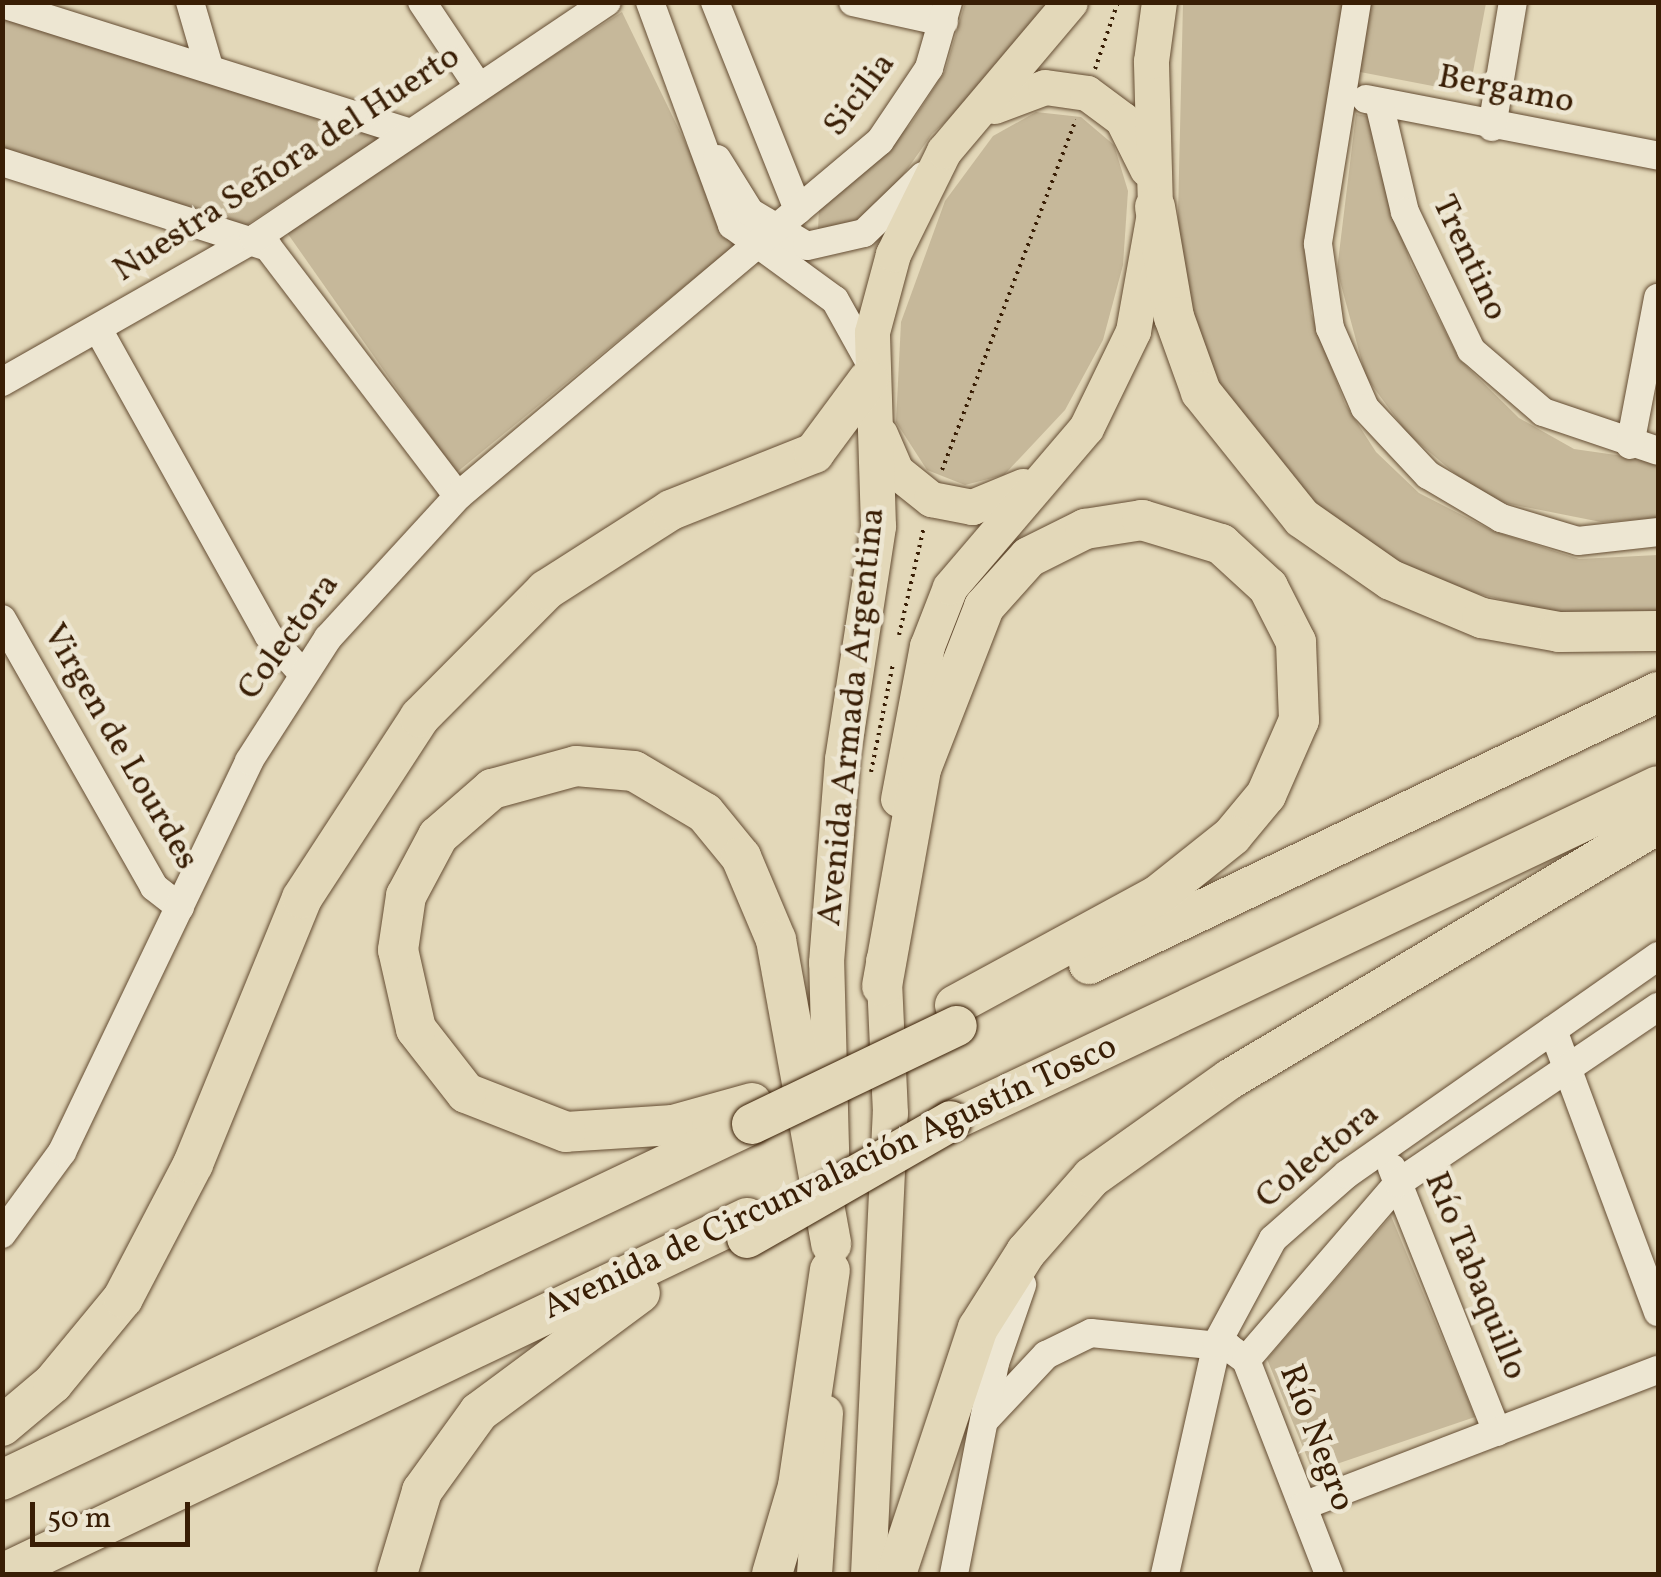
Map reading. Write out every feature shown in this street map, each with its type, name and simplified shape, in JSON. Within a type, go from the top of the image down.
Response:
[{"type":"highway","points":[[1155,202],[1174,317],[1201,392],[1302,518],[1390,580],[1482,618],[1559,632],[1658,631]]},
{"type":"highway","points":[[2,1426],[53,1383],[122,1298],[193,1164],[302,898],[420,718],[546,590],[671,510],[814,453],[868,380]]},
{"type":"highway","points":[[2,1480],[752,1114],[853,1076],[1158,896],[1232,836],[1266,795],[1300,720],[1296,642],[1268,587],[1221,544],[1156,522],[1084,528],[1029,557],[984,607],[921,769],[882,986]]},
{"type":"highway","points":[[956,1016],[1658,692]]},
{"type":"highway","points":[[752,1114],[673,1125],[566,1132],[466,1092],[416,1030],[398,950],[406,896],[438,836],[492,789],[576,766],[634,772],[705,812],[742,857],[776,940],[831,1257],[798,1486],[772,1574]]},
{"type":"highway","name":"Avenida de Circunvalación Agustín Tosco","points":[[2,1574],[747,1228],[950,1120],[1658,786]]},
{"type":"highway","points":[[896,1574],[978,1328],[1070,1200],[1192,1104],[1658,824]]},
{"type":"highway","points":[[397,1574],[436,1466],[505,1386],[611,1310],[747,1228]]},
{"type":"main road","name":"Avenida Armada Argentina","points":[[814,1574],[831,1257],[826,962],[842,759],[878,526],[868,380],[893,254],[951,143],[1070,2]]},
{"type":"main road","name":"Avenida Armada Argentina","points":[[868,1574],[890,1113],[882,986],[902,769],[938,614],[979,544],[1068,452],[1125,356],[1155,202],[1150,62],[1159,2]]},
{"type":"main road","name":"Avenida Armada Argentina","points":[[951,143],[1022,92],[1086,92],[1122,119],[1155,202]]},
{"type":"main road","name":"Avenida Armada Argentina","points":[[868,380],[896,471],[948,505],[997,500],[1068,452]]},
{"type":"main road","points":[[851,1574],[872,1226],[890,1113]]},
{"type":"main road","points":[[796,1574],[823,1449]]},
{"type":"street","points":[[190,2],[209,67]]},
{"type":"street","points":[[422,2],[478,86]]},
{"type":"street","name":"Nuestra Señora del Huerto","points":[[2,382],[254,239],[407,132],[607,2]]},
{"type":"street","points":[[650,2],[693,114],[718,198],[761,240],[835,300],[868,380]]},
{"type":"street","points":[[853,2],[946,12]]},
{"type":"street","points":[[1357,2],[1318,272],[1330,328],[1365,408],[1428,475],[1501,518],[1578,541],[1658,532]]},
{"type":"street","points":[[1492,126],[1514,2]]},
{"type":"street","points":[[2,4],[407,132]]},
{"type":"street","points":[[721,5],[798,210]]},
{"type":"street","name":"Sicilia","points":[[798,210],[900,117],[946,12]]},
{"type":"street","name":"Bergamo","points":[[1341,92],[1378,103],[1658,156]]},
{"type":"street","name":"Trentino","points":[[1378,103],[1404,212],[1471,350],[1543,412],[1630,445],[1658,451]]},
{"type":"street","points":[[761,240],[807,246],[864,234],[951,143]]},
{"type":"street","points":[[2,162],[254,239],[277,255],[458,496]]},
{"type":"street","name":"Colectora","points":[[2,1234],[62,1152],[180,907],[302,673],[458,496],[798,210]]},
{"type":"street","points":[[1630,445],[1658,298]]},
{"type":"street","points":[[98,329],[269,636],[302,673]]},
{"type":"street","name":"Virgen de Lourdes","points":[[4,624],[154,888],[180,907]]},
{"type":"street","name":"Colectora","points":[[1165,1574],[1217,1343],[1273,1239],[1384,1148],[1658,956]]},
{"type":"street","points":[[1246,1360],[1398,1183],[1658,1008]]},
{"type":"street","points":[[1553,1030],[1658,1312]]},
{"type":"street","name":"Río Tabaquillo","points":[[1384,1148],[1497,1432]]},
{"type":"street","points":[[954,1574],[1009,1314],[1070,1200]]},
{"type":"street","points":[[984,1421],[1046,1355],[1092,1333],[1217,1343]]},
{"type":"street","name":"Río Negro","points":[[1217,1343],[1246,1360],[1329,1574]]},
{"type":"street","points":[[1303,1506],[1658,1370]]},
{"type":"shaded area","points":[[965,3],[1053,3],[994,79],[932,134],[875,215],[850,229],[818,230],[819,208],[910,125],[945,71]]},
{"type":"shaded area","points":[[1183,3],[1350,3],[1308,231],[1311,313],[1345,404],[1376,452],[1419,493],[1493,531],[1579,559],[1658,555],[1658,615],[1557,614],[1424,580],[1323,518],[1214,390],[1177,257]]},
{"type":"shaded area","points":[[1369,3],[1486,3],[1469,93],[1355,71]]},
{"type":"shaded area","points":[[622,12],[735,245],[456,473],[283,227]]},
{"type":"shaded area","points":[[3,14],[377,135],[375,141],[245,226],[3,148]]},
{"type":"shaded area","points":[[1036,112],[1081,117],[1114,145],[1128,191],[1123,265],[1103,340],[1065,410],[1004,475],[965,485],[927,470],[896,422],[901,322],[945,201],[993,136]]},
{"type":"shaded area","points":[[1356,114],[1372,117],[1375,156],[1411,264],[1459,359],[1519,418],[1574,449],[1658,461],[1658,518],[1601,522],[1485,499],[1407,433],[1366,377],[1337,270]]},
{"type":"shaded area","points":[[1391,1216],[1475,1417],[1313,1472],[1267,1359]]}]
